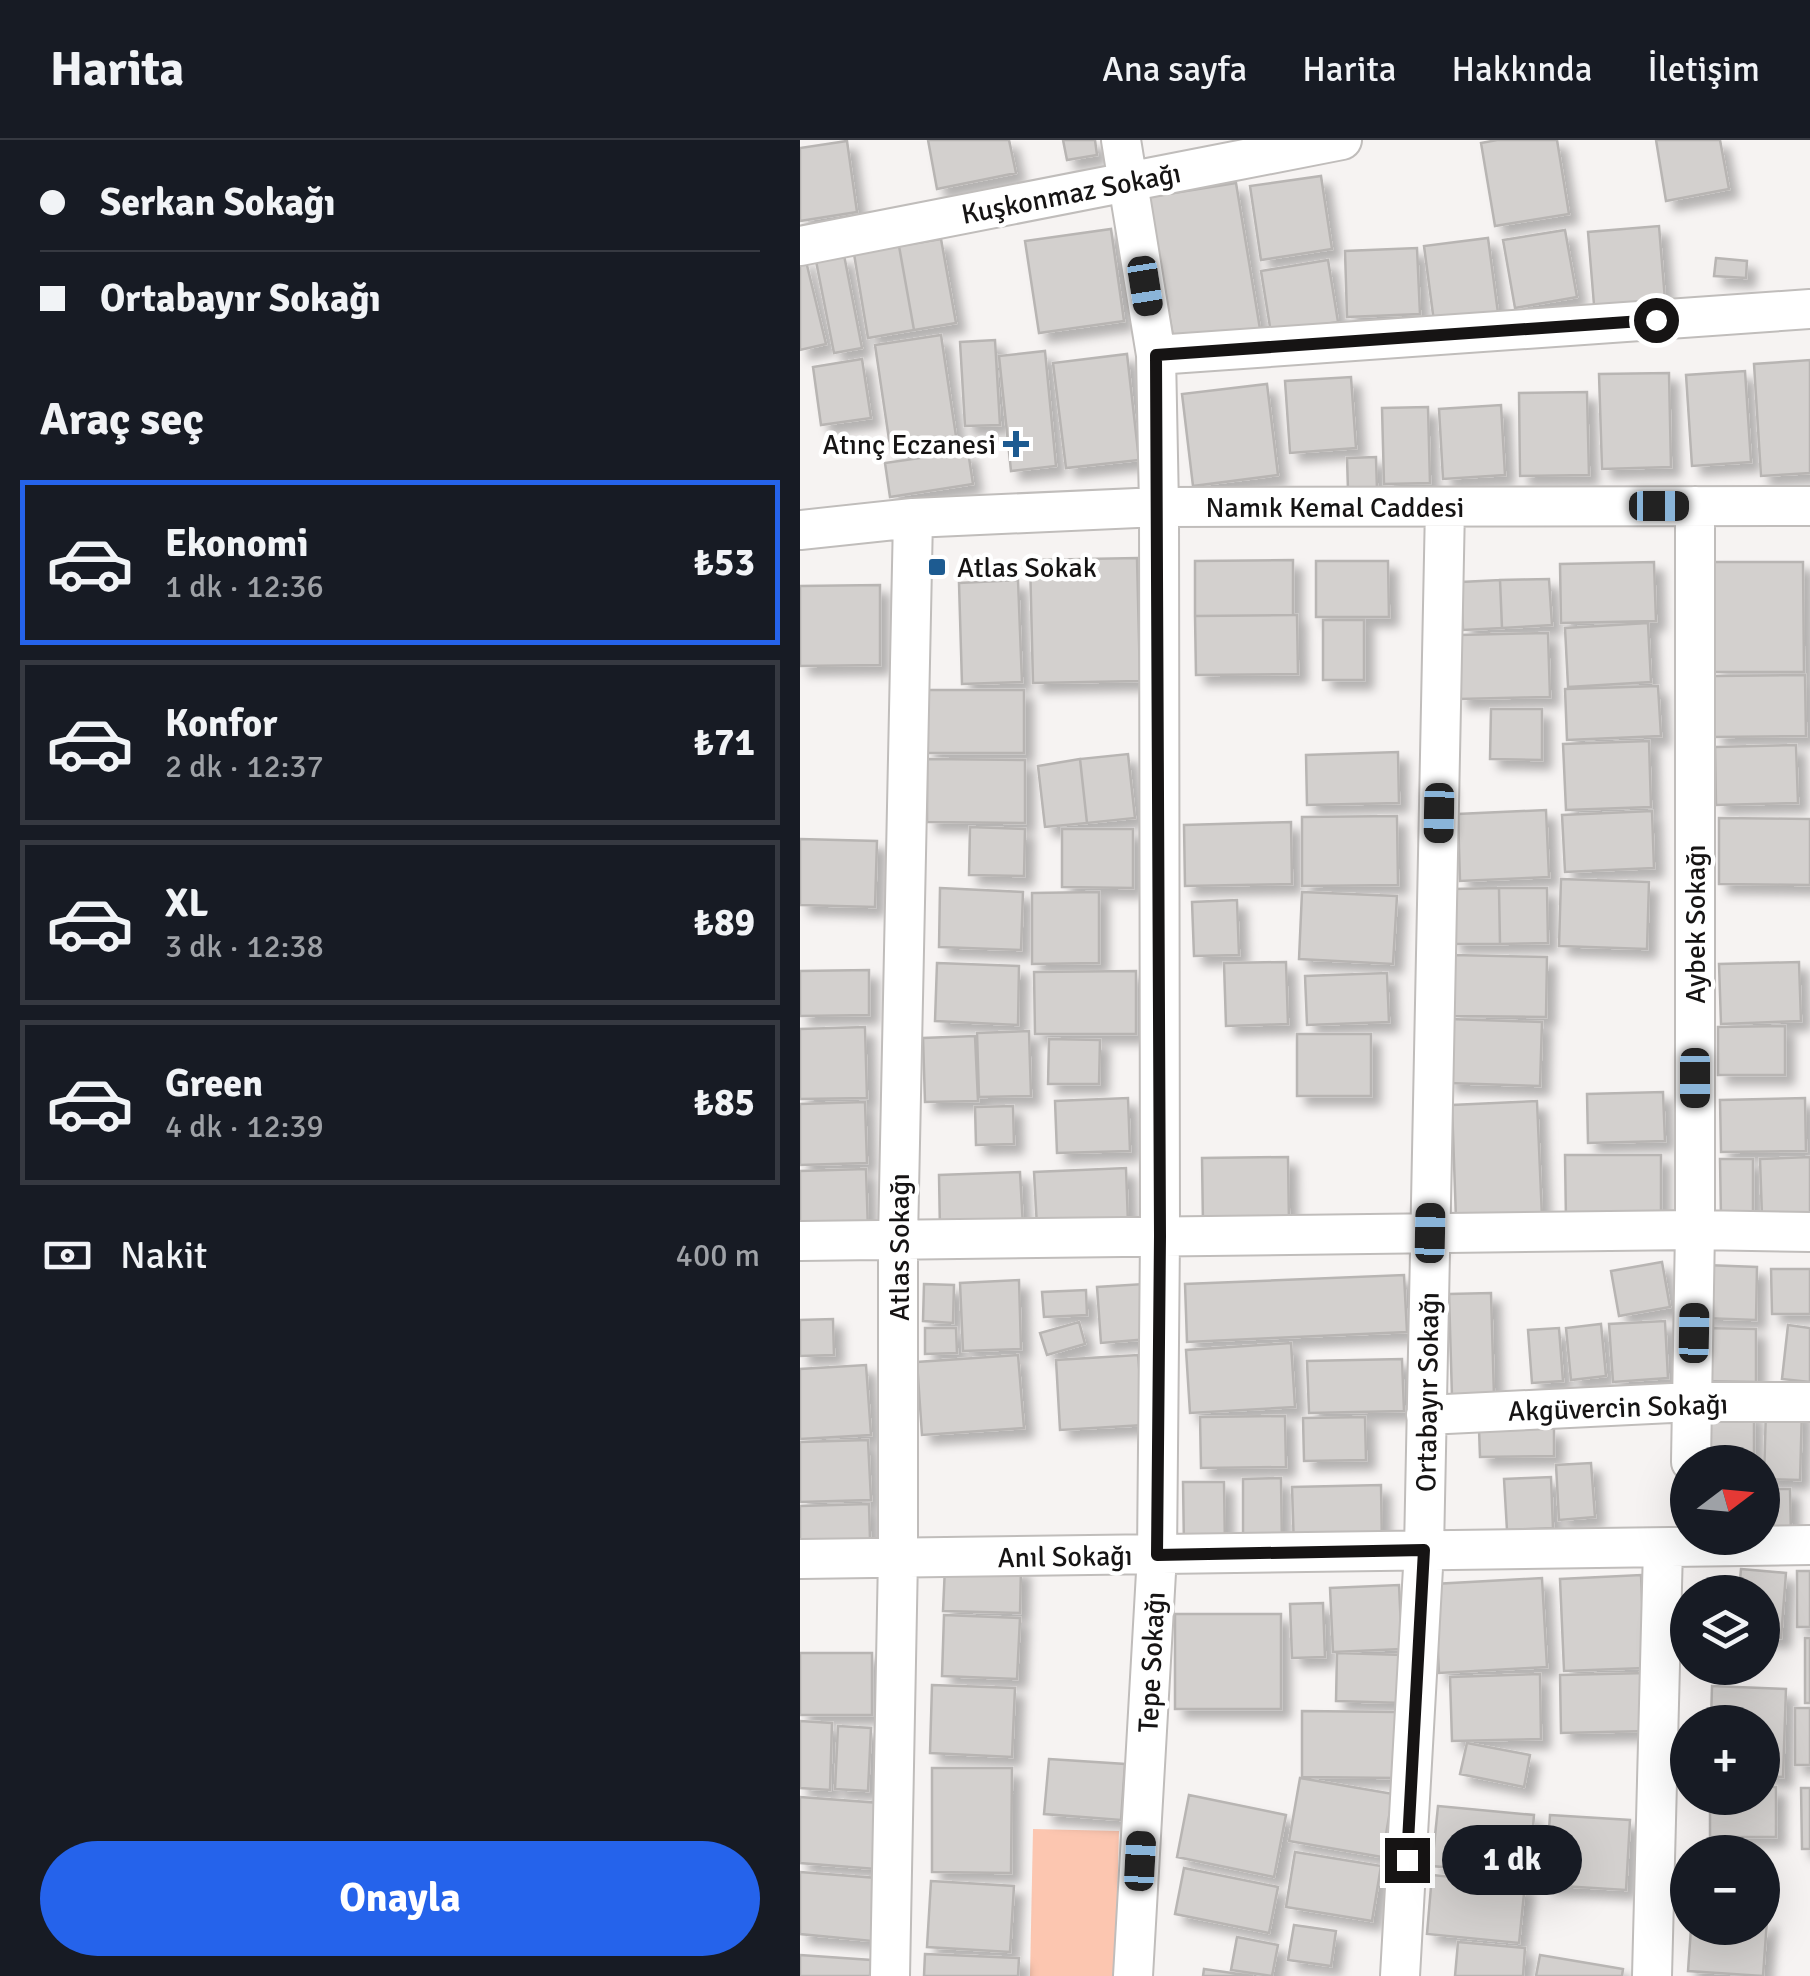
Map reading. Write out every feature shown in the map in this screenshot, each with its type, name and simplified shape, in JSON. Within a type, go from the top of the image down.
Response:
[{"type":"street","name":"Tepe Sokağı","points":[[1121,140],[1156,355],[1159,507],[1157,1555],[1133,1976]]},
{"type":"street","name":"Kuşkonmaz Sokağı","points":[[800,246],[1342,140]]},
{"type":"street","points":[[1156,355],[1810,309]]},
{"type":"street","name":"Aybek Sokağı","points":[[1691,1445],[1695,506]]},
{"type":"street","name":"Namık Kemal Caddesi","points":[[800,530],[913,518],[1159,507],[1810,506]]},
{"type":"street","name":"Ortabayır Sokağı","points":[[1400,1976],[1424,1550],[1445,507]]},
{"type":"street","name":"Atlas Sokağı","points":[[890,1976],[898,1557],[898,1239],[913,518]]},
{"type":"street","points":[[800,1240],[1810,1232]]},
{"type":"street","name":"Akgüvercin Sokağı","points":[[1426,1415],[1692,1402],[1810,1402]]},
{"type":"street","name":"Anıl Sokağı","points":[[800,1559],[1670,1544]]},
{"type":"street","name":"Anıl Sokağı","points":[[1780,1546],[1810,1546]]},
{"type":"street","points":[[1652,1976],[1680,1555]]},
{"type":"shaded area","points":[[1033,1829],[1119,1831],[1115,1976],[1030,1976]]},
{"type":"building","points":[[928,140],[1009,140],[1016,173],[937,189]]},
{"type":"building","points":[[1063,140],[1095,140],[1097,155],[1067,160]]},
{"type":"building","points":[[1557,140],[1569,214],[1495,226],[1481,143]]},
{"type":"building","points":[[1656,140],[1720,140],[1729,189],[1666,201]]},
{"type":"building","points":[[847,141],[857,212],[800,221],[800,148]]},
{"type":"building","points":[[1321,176],[1332,249],[1261,260],[1250,186]]},
{"type":"building","points":[[1236,183],[1260,329],[1174,343],[1149,197]]},
{"type":"building","points":[[1659,226],[1665,300],[1594,305],[1588,232]]},
{"type":"building","points":[[1111,229],[1124,321],[1039,333],[1025,241]]},
{"type":"building","points":[[1565,230],[1577,297],[1515,308],[1503,240]]},
{"type":"building","points":[[1488,238],[1498,313],[1434,322],[1424,246]]},
{"type":"building","points":[[941,239],[956,323],[914,330],[899,246]]},
{"type":"building","points":[[899,246],[914,330],[868,338],[854,254]]},
{"type":"building","points":[[1417,248],[1420,314],[1347,317],[1345,251]]},
{"type":"building","points":[[844,255],[862,348],[834,353],[816,261]]},
{"type":"building","points":[[805,257],[826,344],[800,350],[800,258]]},
{"type":"building","points":[[1716,258],[1747,261],[1746,278],[1714,276]]},
{"type":"building","points":[[1328,260],[1338,322],[1271,333],[1261,271]]},
{"type":"building","points":[[941,335],[957,443],[891,453],[875,345]]},
{"type":"building","points":[[995,340],[1000,425],[965,426],[960,342]]},
{"type":"building","points":[[1045,351],[1056,466],[1011,471],[999,356]]},
{"type":"building","points":[[1127,354],[1139,460],[1066,468],[1053,363]]},
{"type":"building","points":[[862,359],[871,418],[821,425],[813,367]]},
{"type":"building","points":[[1810,360],[1810,473],[1761,476],[1754,364]]},
{"type":"building","points":[[1745,371],[1751,462],[1692,466],[1686,375]]},
{"type":"building","points":[[1669,373],[1671,467],[1602,469],[1599,374]]},
{"type":"building","points":[[1351,377],[1356,448],[1290,453],[1285,381]]},
{"type":"building","points":[[1267,384],[1278,475],[1193,486],[1182,394]]},
{"type":"building","points":[[1587,392],[1589,475],[1520,476],[1519,393]]},
{"type":"building","points":[[1501,405],[1505,475],[1443,479],[1439,409]]},
{"type":"building","points":[[1428,407],[1430,483],[1384,484],[1382,408]]},
{"type":"building","points":[[968,451],[973,484],[890,497],[885,463]]},
{"type":"building","points":[[1376,457],[1377,490],[1348,490],[1347,458]]},
{"type":"building","points":[[1137,558],[1140,681],[1033,683],[1030,560]]},
{"type":"building","points":[[1293,560],[1293,615],[1195,616],[1195,561]]},
{"type":"building","points":[[1316,561],[1388,561],[1389,617],[1316,617]]},
{"type":"building","points":[[1654,562],[1656,621],[1561,623],[1560,564]]},
{"type":"building","points":[[1712,562],[1803,562],[1804,672],[1714,672]]},
{"type":"building","points":[[1549,579],[1552,625],[1502,628],[1500,580]]},
{"type":"building","points":[[1018,580],[1022,682],[962,684],[959,583]]},
{"type":"building","points":[[1500,580],[1502,628],[1463,630],[1461,582]]},
{"type":"building","points":[[880,585],[880,665],[800,666],[800,586]]},
{"type":"building","points":[[1297,615],[1298,674],[1196,675],[1195,616]]},
{"type":"building","points":[[1323,620],[1364,620],[1364,680],[1323,680]]},
{"type":"building","points":[[1648,623],[1651,682],[1568,687],[1565,628]]},
{"type":"building","points":[[1548,633],[1550,697],[1459,699],[1458,635]]},
{"type":"building","points":[[1805,675],[1806,736],[1714,737],[1713,676]]},
{"type":"building","points":[[1658,686],[1661,736],[1567,740],[1565,689]]},
{"type":"building","points":[[926,690],[1024,690],[1024,753],[926,753]]},
{"type":"building","points":[[1491,709],[1542,709],[1542,760],[1490,759]]},
{"type":"building","points":[[1649,741],[1651,807],[1566,810],[1563,744]]},
{"type":"building","points":[[1796,745],[1798,803],[1716,805],[1715,747]]},
{"type":"building","points":[[1398,752],[1399,803],[1307,805],[1306,755]]},
{"type":"building","points":[[1128,754],[1135,818],[1087,823],[1080,759]]},
{"type":"building","points":[[927,759],[1025,760],[1025,823],[927,822]]},
{"type":"building","points":[[1080,759],[1087,823],[1045,827],[1038,766]]},
{"type":"building","points":[[1546,810],[1549,877],[1460,881],[1458,814]]},
{"type":"building","points":[[1652,811],[1654,868],[1565,872],[1562,815]]},
{"type":"building","points":[[1397,816],[1398,885],[1302,886],[1302,817]]},
{"type":"building","points":[[1719,818],[1810,819],[1810,885],[1719,884]]},
{"type":"building","points":[[1291,822],[1292,884],[1185,886],[1184,825]]},
{"type":"building","points":[[970,827],[1025,829],[1024,876],[969,875]]},
{"type":"building","points":[[1062,829],[1133,829],[1133,888],[1062,887]]},
{"type":"building","points":[[800,839],[877,841],[875,907],[800,905]]},
{"type":"building","points":[[1561,879],[1649,882],[1647,949],[1559,946]]},
{"type":"building","points":[[940,888],[1023,892],[1021,950],[939,947]]},
{"type":"building","points":[[1499,888],[1547,888],[1548,943],[1500,944]]},
{"type":"building","points":[[1499,888],[1500,944],[1452,944],[1452,889]]},
{"type":"building","points":[[1099,892],[1099,963],[1032,964],[1032,893]]},
{"type":"building","points":[[1302,892],[1397,896],[1393,964],[1299,959]]},
{"type":"building","points":[[1237,900],[1239,955],[1194,956],[1192,902]]},
{"type":"building","points":[[1452,955],[1547,957],[1546,1017],[1451,1016]]},
{"type":"building","points":[[1286,962],[1288,1024],[1226,1026],[1224,963]]},
{"type":"building","points":[[1799,962],[1801,1021],[1721,1024],[1719,964]]},
{"type":"building","points":[[937,963],[1019,966],[1018,1025],[935,1021]]},
{"type":"building","points":[[869,970],[869,1015],[800,1016],[800,971]]},
{"type":"building","points":[[1136,971],[1136,1034],[1035,1034],[1034,972]]},
{"type":"building","points":[[1387,973],[1389,1022],[1307,1025],[1305,976]]},
{"type":"building","points":[[1449,1019],[1542,1022],[1540,1086],[1447,1083]]},
{"type":"building","points":[[1785,1026],[1785,1075],[1718,1075],[1718,1027]]},
{"type":"building","points":[[865,1027],[867,1098],[800,1099],[800,1029]]},
{"type":"building","points":[[1029,1031],[1031,1096],[979,1097],[977,1033]]},
{"type":"building","points":[[1297,1034],[1371,1034],[1371,1096],[1297,1096]]},
{"type":"building","points":[[975,1036],[978,1101],[925,1102],[923,1038]]},
{"type":"building","points":[[1049,1039],[1100,1040],[1099,1084],[1048,1084]]},
{"type":"building","points":[[1663,1092],[1665,1141],[1588,1143],[1587,1094]]},
{"type":"building","points":[[1128,1098],[1130,1151],[1057,1153],[1055,1101]]},
{"type":"building","points":[[1805,1098],[1806,1151],[1721,1152],[1720,1100]]},
{"type":"building","points":[[1537,1101],[1542,1217],[1456,1219],[1452,1105]]},
{"type":"building","points":[[865,1102],[867,1163],[800,1165],[800,1104]]},
{"type":"building","points":[[1013,1106],[1014,1144],[976,1145],[975,1107]]},
{"type":"building","points":[[1565,1155],[1661,1155],[1661,1220],[1566,1221]]},
{"type":"building","points":[[1288,1157],[1289,1224],[1203,1225],[1202,1158]]},
{"type":"building","points":[[1810,1157],[1810,1215],[1762,1217],[1760,1159]]},
{"type":"building","points":[[1720,1159],[1753,1159],[1753,1218],[1721,1218]]},
{"type":"building","points":[[1126,1168],[1128,1223],[1037,1227],[1034,1172]]},
{"type":"building","points":[[866,1169],[868,1230],[800,1231],[800,1171]]},
{"type":"building","points":[[1020,1172],[1023,1227],[940,1230],[939,1175]]},
{"type":"building","points":[[1662,1262],[1670,1307],[1619,1316],[1611,1271]]},
{"type":"building","points":[[1705,1265],[1757,1267],[1756,1320],[1703,1318]]},
{"type":"building","points":[[1771,1269],[1810,1269],[1810,1314],[1772,1314]]},
{"type":"building","points":[[1404,1275],[1407,1332],[1187,1342],[1185,1284]]},
{"type":"building","points":[[1019,1280],[1021,1349],[963,1351],[960,1283]]},
{"type":"building","points":[[924,1284],[954,1285],[953,1323],[923,1321]]},
{"type":"building","points":[[1144,1284],[1149,1339],[1101,1343],[1097,1287]]},
{"type":"building","points":[[1086,1290],[1087,1315],[1044,1317],[1042,1292]]},
{"type":"building","points":[[1491,1293],[1494,1396],[1452,1397],[1449,1294]]},
{"type":"building","points":[[833,1319],[834,1355],[800,1356],[800,1320]]},
{"type":"building","points":[[1665,1321],[1668,1378],[1613,1382],[1609,1324]]},
{"type":"building","points":[[1079,1322],[1085,1344],[1047,1355],[1040,1333]]},
{"type":"building","points":[[1601,1324],[1606,1376],[1571,1380],[1566,1328]]},
{"type":"building","points":[[1788,1325],[1810,1328],[1810,1382],[1782,1379]]},
{"type":"building","points":[[925,1328],[956,1328],[957,1353],[925,1354]]},
{"type":"building","points":[[1559,1328],[1563,1381],[1532,1383],[1528,1330]]},
{"type":"building","points":[[1702,1328],[1756,1329],[1756,1382],[1700,1381]]},
{"type":"building","points":[[1291,1343],[1295,1407],[1190,1413],[1186,1350]]},
{"type":"building","points":[[1018,1355],[1024,1428],[922,1435],[917,1362]]},
{"type":"building","points":[[1138,1355],[1144,1425],[1060,1430],[1056,1360]]},
{"type":"building","points":[[1402,1359],[1404,1411],[1309,1413],[1307,1361]]},
{"type":"building","points":[[866,1365],[871,1435],[800,1439],[800,1369]]},
{"type":"building","points":[[1766,1408],[1802,1409],[1800,1480],[1780,1479],[1780,1445],[1765,1445]]},
{"type":"building","points":[[1702,1410],[1754,1411],[1754,1445],[1702,1445]]},
{"type":"building","points":[[1285,1416],[1286,1467],[1201,1468],[1200,1417]]},
{"type":"building","points":[[1365,1417],[1366,1460],[1304,1461],[1303,1418]]},
{"type":"building","points":[[1554,1428],[1554,1456],[1480,1457],[1479,1429]]},
{"type":"building","points":[[868,1440],[871,1500],[800,1502],[800,1442]]},
{"type":"building","points":[[1591,1463],[1595,1517],[1559,1520],[1556,1465]]},
{"type":"building","points":[[1551,1477],[1553,1528],[1507,1530],[1504,1479]]},
{"type":"building","points":[[1281,1478],[1282,1547],[1243,1546],[1243,1479]]},
{"type":"building","points":[[1183,1482],[1224,1482],[1225,1547],[1184,1547]]},
{"type":"building","points":[[1381,1485],[1382,1546],[1294,1548],[1292,1487]]},
{"type":"building","points":[[1780,1489],[1790,1489],[1791,1533],[1780,1533]]},
{"type":"building","points":[[869,1504],[870,1539],[800,1540],[800,1506]]},
{"type":"building","points":[[945,1567],[1021,1568],[1020,1613],[943,1611]]},
{"type":"building","points":[[1741,1569],[1786,1573],[1781,1638],[1780,1575],[1740,1575]]},
{"type":"building","points":[[1797,1571],[1810,1571],[1810,1627],[1797,1627]]},
{"type":"building","points":[[1641,1575],[1645,1668],[1564,1671],[1560,1579]]},
{"type":"building","points":[[1542,1578],[1547,1667],[1439,1673],[1434,1584]]},
{"type":"building","points":[[1399,1585],[1402,1649],[1333,1652],[1330,1588]]},
{"type":"building","points":[[1323,1603],[1325,1657],[1292,1658],[1290,1604]]},
{"type":"building","points":[[1175,1614],[1281,1614],[1281,1709],[1175,1709]]},
{"type":"building","points":[[944,1615],[1020,1618],[1017,1679],[942,1676]]},
{"type":"building","points":[[1805,1638],[1810,1638],[1810,1703],[1805,1703]]},
{"type":"building","points":[[800,1653],[872,1653],[872,1715],[800,1715]]},
{"type":"building","points":[[1337,1653],[1404,1655],[1403,1703],[1336,1701]]},
{"type":"building","points":[[1647,1673],[1648,1731],[1561,1733],[1560,1675]]},
{"type":"building","points":[[1540,1674],[1541,1739],[1452,1741],[1450,1677]]},
{"type":"building","points":[[932,1685],[1015,1688],[1012,1757],[930,1753]]},
{"type":"building","points":[[1712,1686],[1786,1689],[1783,1777],[1780,1705],[1711,1705]]},
{"type":"building","points":[[1795,1708],[1810,1708],[1810,1765],[1795,1765]]},
{"type":"building","points":[[1302,1711],[1397,1712],[1396,1778],[1302,1777]]},
{"type":"building","points":[[800,1721],[832,1723],[830,1790],[800,1788]]},
{"type":"building","points":[[838,1726],[871,1728],[868,1791],[835,1789]]},
{"type":"building","points":[[1467,1743],[1530,1755],[1524,1787],[1460,1774]]},
{"type":"building","points":[[1049,1759],[1125,1764],[1121,1820],[1044,1814]]},
{"type":"building","points":[[932,1768],[1012,1768],[1011,1873],[932,1872]]},
{"type":"building","points":[[1300,1778],[1393,1794],[1382,1857],[1289,1841]]},
{"type":"building","points":[[1801,1788],[1810,1788],[1810,1849],[1802,1849]]},
{"type":"building","points":[[1189,1795],[1286,1815],[1274,1877],[1177,1857]]},
{"type":"building","points":[[800,1797],[880,1803],[876,1869],[800,1863]]},
{"type":"building","points":[[1438,1806],[1534,1815],[1529,1875],[1432,1866]]},
{"type":"building","points":[[1550,1815],[1630,1820],[1626,1890],[1545,1885]]},
{"type":"building","points":[[1710,1815],[1776,1815],[1776,1835],[1710,1835]]},
{"type":"building","points":[[1295,1852],[1381,1866],[1372,1921],[1286,1907]]},
{"type":"building","points":[[1184,1868],[1278,1887],[1269,1933],[1175,1914]]},
{"type":"building","points":[[800,1872],[877,1878],[872,1941],[800,1934]]},
{"type":"building","points":[[1432,1875],[1525,1884],[1519,1943],[1427,1934]]},
{"type":"building","points":[[931,1881],[1014,1886],[1010,1952],[927,1947]]},
{"type":"building","points":[[1294,1925],[1336,1931],[1331,1966],[1288,1960]]},
{"type":"building","points":[[1237,1937],[1278,1945],[1272,1976],[1231,1970]]},
{"type":"building","points":[[1458,1942],[1525,1948],[1523,1976],[1455,1976]]},
{"type":"building","points":[[1690,1945],[1765,1945],[1763,1976],[1688,1971]]},
{"type":"building","points":[[925,1954],[1019,1958],[1018,1976],[924,1976]]},
{"type":"building","points":[[800,1955],[871,1960],[870,1976],[800,1976]]},
{"type":"building","points":[[1540,1955],[1623,1969],[1622,1976],[1536,1976]]},
{"type":"building","points":[[1204,1969],[1253,1976],[1203,1976]]},
{"type":"place","name":"Atınç Eczanesi","points":[[1016,444]]},
{"type":"place","name":"Atlas Sokak","points":[[937,567]]},
{"type":"route","points":[[1407,1860],[1424,1550],[1157,1555],[1160,1236],[1156,355],[1656,320]]}]
